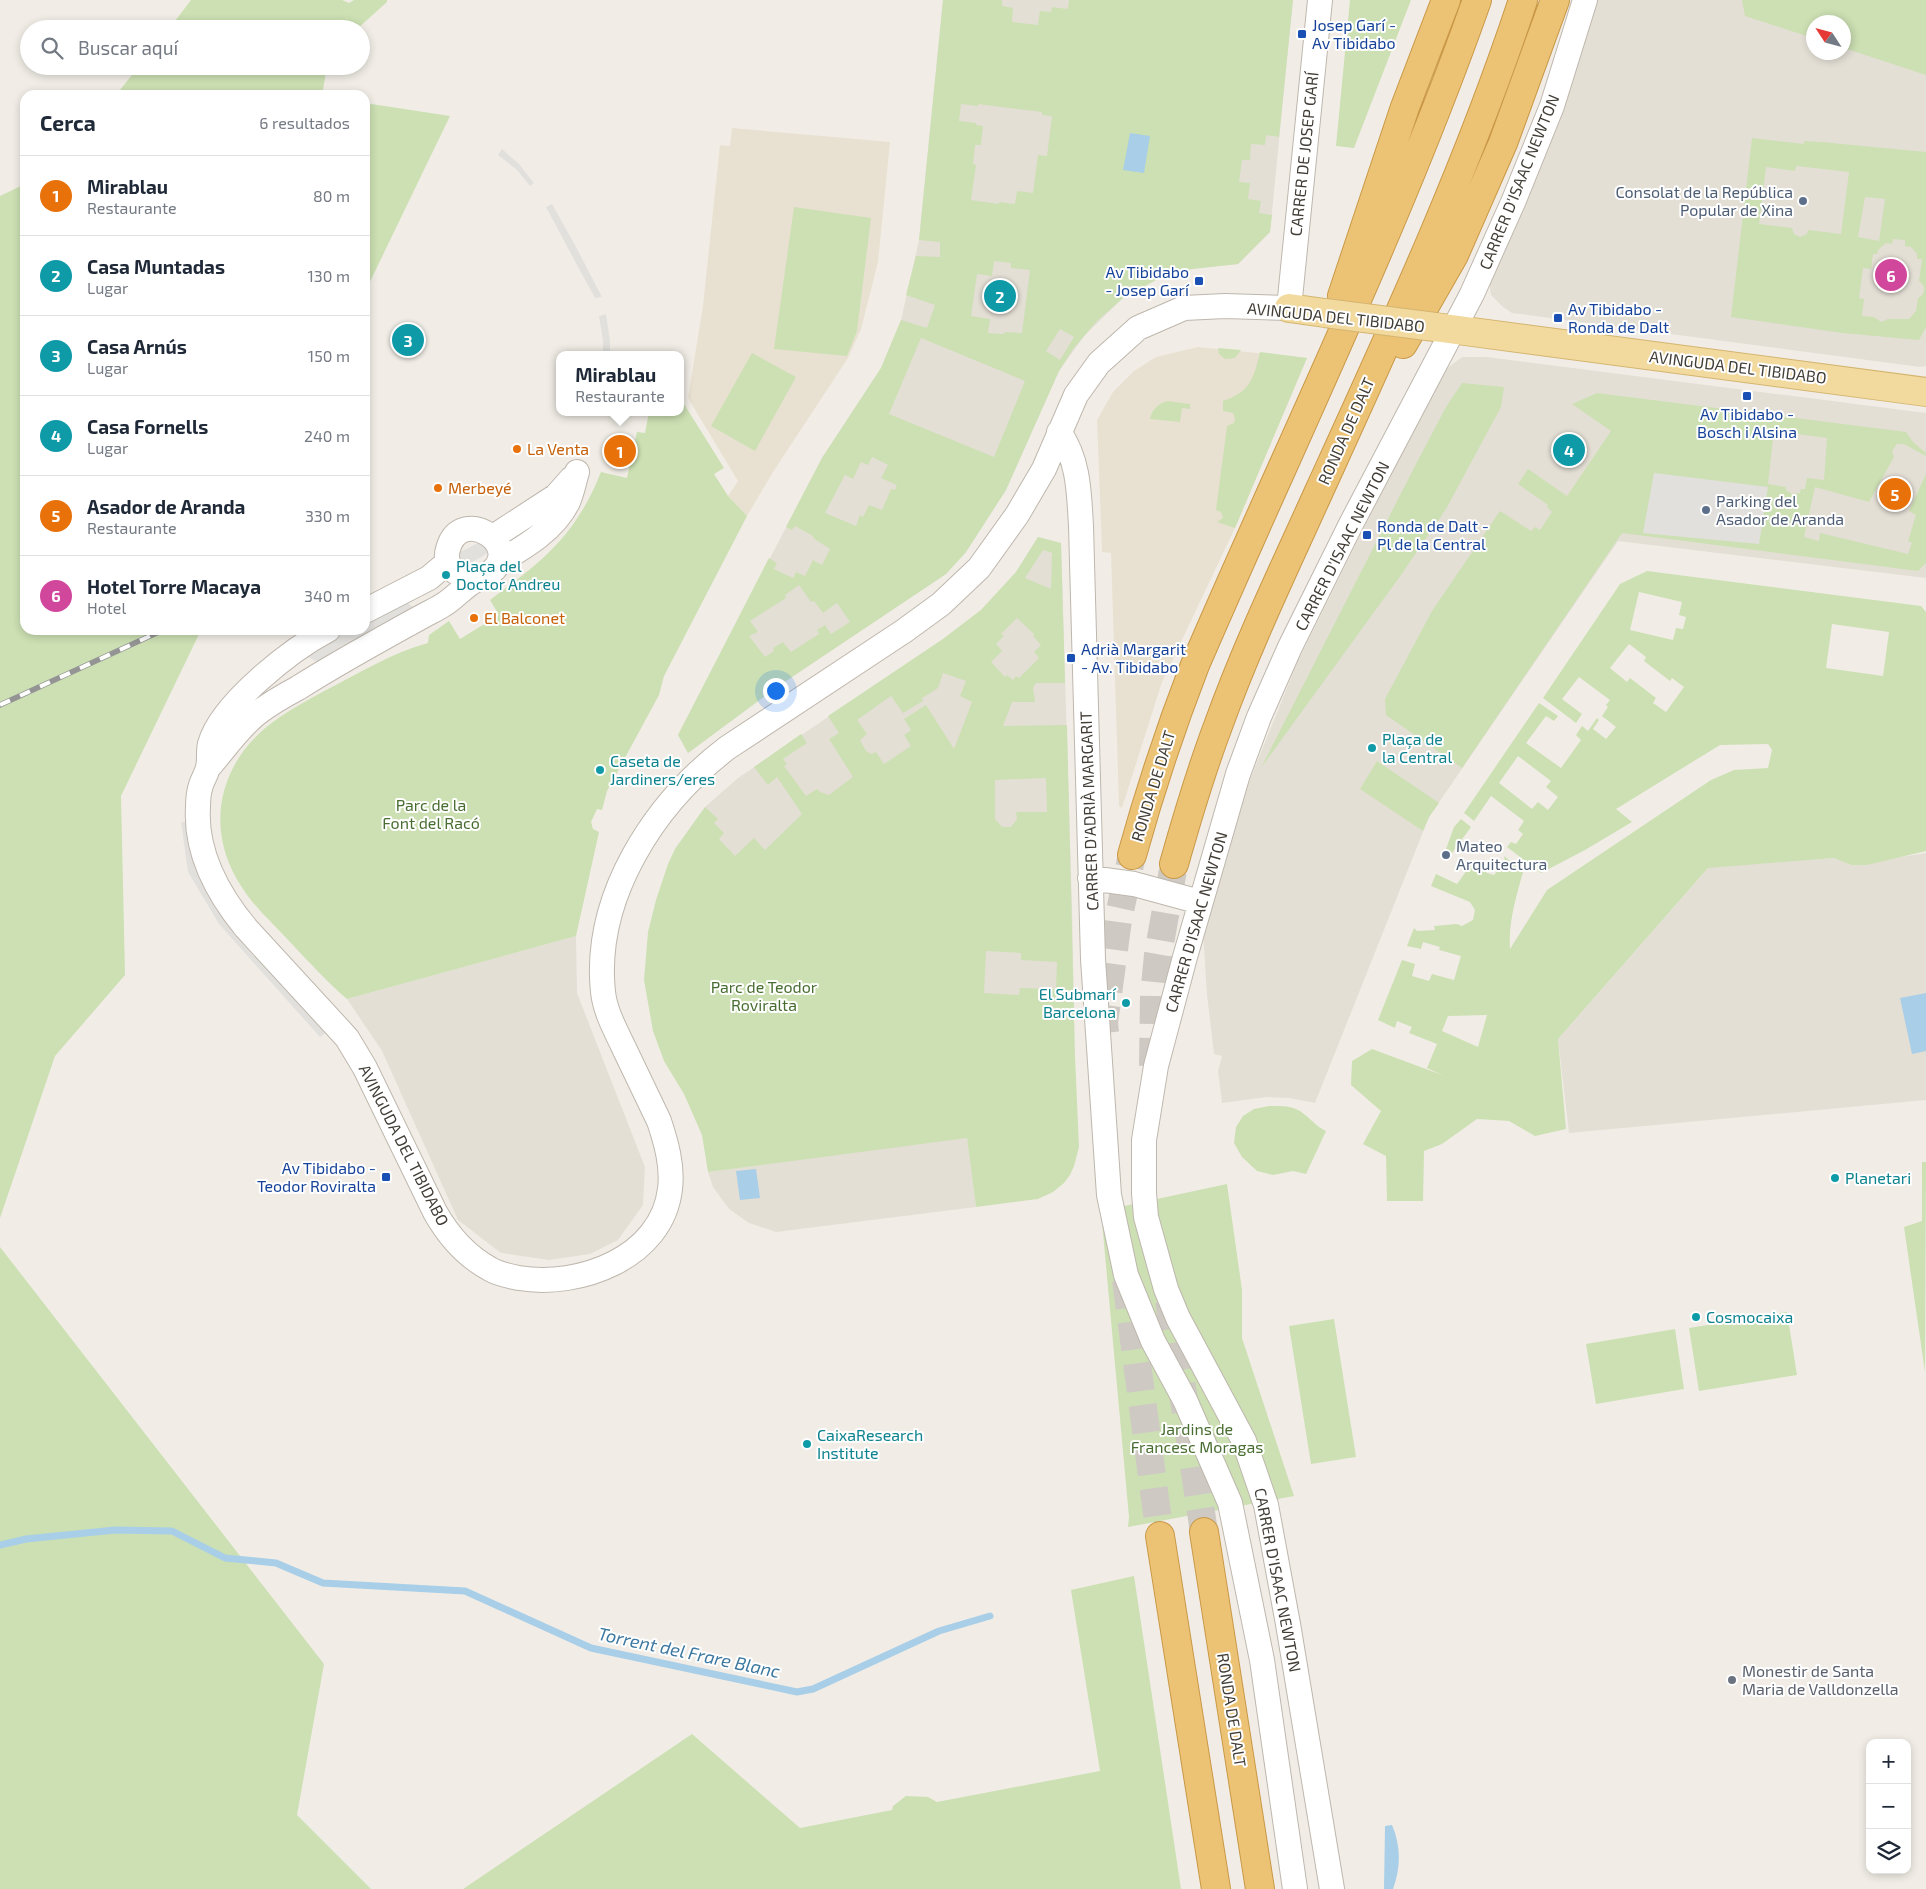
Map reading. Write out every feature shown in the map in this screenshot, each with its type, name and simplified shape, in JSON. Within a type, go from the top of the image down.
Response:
[{"type":"highway","points":[[1289,455],[1405,107],[1446,0]]},
{"type":"highway","name":"RONDA DE DALT","points":[[1132,854],[1151,786],[1172,722],[1220,606],[1289,455],[1404,191],[1478,0]]},
{"type":"highway","name":"RONDA DE DALT","points":[[1174,864],[1197,785],[1218,724],[1248,649],[1446,204],[1489,98],[1523,0]]},
{"type":"highway","points":[[1321,487],[1454,255],[1503,143],[1555,0]]},
{"type":"highway","name":"RONDA DE DALT","points":[[1204,1532],[1260,1889]]},
{"type":"highway","points":[[1160,1536],[1216,1889]]},
{"type":"main road","name":"AVINGUDA DEL TIBIDABO","points":[[1289,308],[1926,392]]},
{"type":"street","name":"CARRER DE JOSEP GARÍ","points":[[1289,308],[1320,0]]},
{"type":"street","name":"CARRER D'ISAAC NEWTON","points":[[1332,1889],[1288,1624],[1266,1506],[1244,1442],[1175,1311],[1166,1289],[1146,1217],[1144,1140],[1156,1066],[1200,902],[1238,774],[1259,717],[1286,656],[1444,328],[1472,294],[1552,106],[1585,0]]},
{"type":"street","name":"AVINGUDA DEL TIBIDABO","points":[[208,768],[201,786],[198,807],[198,830],[204,853],[219,890],[230,909],[246,928],[347,1038],[365,1068],[408,1159],[444,1227],[461,1247],[479,1262],[491,1270],[510,1276],[533,1280],[559,1280],[597,1270],[627,1256],[646,1239],[659,1221],[667,1204],[670,1189],[671,1174],[665,1139],[659,1121],[609,1015],[603,993],[603,953],[610,909],[635,855],[662,813],[706,764],[735,742],[904,631],[941,604],[979,568],[1000,541],[1044,469],[1058,432],[1076,395],[1099,363],[1138,328],[1184,308],[1225,306],[1289,308]]},
{"type":"street","name":"CARRER D'ADRIÀ MARGARIT","points":[[1058,432],[1067,443],[1077,473],[1080,517],[1093,959],[1109,1195]]},
{"type":"street","points":[[493,537],[556,496],[577,472],[568,502],[556,520],[529,545],[499,562]]},
{"type":"street","points":[[208,768],[242,728],[259,712],[327,669],[443,605],[476,580],[485,577],[494,570],[499,562],[500,553],[493,537],[485,531],[475,528],[459,532],[448,546],[446,553],[448,562],[453,570],[460,576],[476,580]]},
{"type":"street","points":[[370,608],[429,578],[448,562]]},
{"type":"street","points":[[208,768],[209,744],[220,724],[234,705],[263,676],[320,635]]},
{"type":"street","points":[[1090,878],[1134,884],[1200,902]]},
{"type":"street","name":"CARRER D'ISAAC NEWTON","points":[[1109,1195],[1126,1275],[1153,1341],[1185,1400],[1230,1503],[1262,1660],[1295,1889]]},
{"type":"shaded area","points":[[943,0],[1293,0],[1270,232],[1238,264],[1192,269],[1163,276],[1122,299],[1085,335],[1059,371],[1006,490],[966,552],[946,574],[780,685],[688,753],[678,735],[822,458],[881,368],[901,320],[919,240]]},
{"type":"shaded area","points":[[1591,0],[1926,0],[1926,366],[1920,367],[1512,313],[1491,295],[1489,281],[1532,189],[1577,62]]},
{"type":"shaded area","points":[[732,128],[890,142],[878,262],[861,329],[848,358],[773,472],[747,516],[728,496],[738,481],[688,398],[703,306],[720,145],[730,146]]},
{"type":"shaded area","points":[[502,149],[519,164],[534,183],[530,186],[517,170],[498,155]]},
{"type":"shaded area","points":[[552,204],[602,297],[595,298],[578,267],[546,207]]},
{"type":"shaded area","points":[[606,314],[610,351],[603,351],[599,316]]},
{"type":"shaded area","points":[[1198,347],[1307,358],[1235,528],[1162,682],[1122,808],[1119,806],[1111,553],[1102,552],[1097,420],[1113,392],[1134,371],[1156,357]]},
{"type":"shaded area","points":[[1462,357],[1487,357],[1926,413],[1926,578],[1618,541],[1429,817],[1315,1103],[1289,1098],[1267,1097],[1222,1103],[1218,1071],[1222,1056],[1214,1054],[1207,995],[1203,933],[1232,824],[1297,663],[1414,427],[1445,370]]},
{"type":"shaded area","name":"Parking del Asador de Aranda","points":[[1654,473],[1768,487],[1759,544],[1643,533]]},
{"type":"shaded area","points":[[536,514],[540,523],[443,579],[434,565]]},
{"type":"shaded area","points":[[1038,537],[1061,543],[1074,1014],[941,1012],[675,849],[705,807],[738,778],[943,639],[981,610],[1016,572]]},
{"type":"shaded area","points":[[402,599],[417,610],[319,663],[305,655],[340,635],[370,635],[370,618]]},
{"type":"shaded area","points":[[181,822],[188,822],[198,875],[225,918],[328,1031],[320,1037],[219,924],[188,872]]},
{"type":"shaded area","points":[[1926,853],[1926,1100],[1569,1133],[1558,1039],[1709,867],[1834,858],[1851,865]]},
{"type":"shaded area","points":[[576,936],[577,993],[645,1167],[643,1205],[618,1240],[590,1254],[549,1260],[501,1253],[458,1220],[382,1051],[347,999]]},
{"type":"shaded area","points":[[967,1137],[976,1207],[776,1232],[749,1223],[729,1209],[713,1187],[708,1172]]},
{"type":"green space","points":[[191,0],[342,0],[349,3],[354,0],[387,0],[367,20],[176,20]]},
{"type":"green space","points":[[943,0],[1002,0],[1002,6],[1013,8],[1012,22],[1038,25],[1040,11],[1051,12],[1052,7],[1068,9],[1069,0],[1293,0],[1279,137],[1266,135],[1265,145],[1251,144],[1250,160],[1242,160],[1239,182],[1250,183],[1248,199],[1261,201],[1259,213],[1272,215],[1270,232],[1238,264],[1192,269],[1163,276],[1122,299],[1097,321],[1073,349],[1059,371],[1006,490],[966,552],[946,574],[780,685],[688,753],[678,735],[769,558],[777,563],[774,569],[793,578],[796,572],[805,576],[813,560],[822,565],[830,549],[813,538],[813,536],[795,526],[792,530],[786,527],[822,458],[881,368],[901,320],[927,328],[935,305],[906,295],[916,256],[940,257],[940,242],[919,240]],"holes":[[[961,104],[978,106],[978,104],[1042,112],[1042,115],[1052,116],[1047,156],[1038,155],[1033,193],[1017,191],[1015,204],[971,200],[976,165],[973,164],[975,145],[981,145],[983,126],[976,125],[976,123],[959,121]],[[994,261],[1011,263],[1011,268],[1030,270],[1022,333],[988,333],[990,319],[971,316],[977,274],[992,276]],[[1060,329],[1074,337],[1060,360],[1046,351]],[[921,338],[1025,381],[994,457],[889,414]],[[872,457],[888,465],[881,478],[897,485],[895,490],[891,489],[882,510],[869,505],[863,517],[860,515],[856,526],[825,513],[845,475],[853,479],[861,462],[868,465]],[[799,585],[811,602],[814,601],[823,613],[837,603],[850,622],[831,634],[825,625],[817,630],[819,634],[791,652],[783,642],[773,648],[774,651],[765,657],[749,636],[758,632],[750,621],[786,598],[785,595]]]},
{"type":"green space","points":[[1350,0],[1411,0],[1354,148],[1336,146]]},
{"type":"green space","points":[[1742,0],[1926,0],[1926,75],[1851,50],[1851,15],[1806,15],[1806,36],[1745,16]]},
{"type":"green space","points":[[132,75],[325,75],[323,90],[120,90]]},
{"type":"green space","points":[[370,104],[450,116],[370,282]]},
{"type":"green space","points":[[1752,138],[1804,144],[1804,141],[1821,142],[1926,152],[1926,327],[1919,340],[1842,333],[1731,317]],"holes":[[[1796,166],[1849,172],[1841,234],[1808,230],[1807,234],[1800,237],[1794,234],[1792,228],[1759,224],[1766,167],[1795,171]],[[1865,197],[1885,199],[1879,241],[1858,237]],[[1893,239],[1905,240],[1905,246],[1911,247],[1917,254],[1917,259],[1922,259],[1919,281],[1923,285],[1924,290],[1923,294],[1918,298],[1916,311],[1909,319],[1888,319],[1881,322],[1874,317],[1862,316],[1864,299],[1859,298],[1863,268],[1871,269],[1873,254],[1877,254],[1878,250],[1886,243],[1892,244]]]},
{"type":"green space","points":[[20,186],[20,635],[199,635],[121,796],[125,975],[55,1056],[0,1218],[0,196]]},
{"type":"green space","points":[[794,207],[871,218],[857,331],[847,356],[774,349]]},
{"type":"green space","points":[[1218,348],[1241,350],[1235,358],[1225,359],[1219,354]]},
{"type":"green space","points":[[1260,352],[1307,358],[1235,528],[1217,522],[1223,518],[1221,512],[1216,510],[1227,426],[1234,423],[1235,419],[1233,413],[1223,411],[1223,401],[1239,393],[1249,383],[1253,377]]},
{"type":"green space","points":[[752,353],[796,377],[755,451],[711,426]]},
{"type":"green space","points":[[1462,383],[1504,387],[1501,407],[1446,509],[1401,575],[1261,768],[1416,464],[1446,407]]},
{"type":"green space","points":[[1597,393],[1906,432],[1914,443],[1926,453],[1926,456],[1904,444],[1897,444],[1892,451],[1894,457],[1869,502],[1815,487],[1804,537],[1819,541],[1820,533],[1908,554],[1912,543],[1908,541],[1916,515],[1909,511],[1926,474],[1926,563],[1918,571],[1622,533],[1462,768],[1386,715],[1385,699],[1432,611],[1500,511],[1531,531],[1535,527],[1540,530],[1552,512],[1547,507],[1548,505],[1518,484],[1528,469],[1567,496],[1611,431],[1572,404]],"holes":[[[1774,431],[1827,438],[1824,480],[1807,478],[1805,489],[1801,489],[1800,493],[1792,494],[1786,490],[1786,487],[1768,484]]]},
{"type":"green space","points":[[1167,401],[1190,404],[1190,409],[1182,408],[1180,422],[1150,419],[1156,407]]},
{"type":"green space","name":"Parc de la Font del Racó","points":[[684,404],[724,468],[714,474],[728,496],[747,516],[664,676],[659,695],[607,791],[602,810],[597,809],[591,822],[593,829],[599,832],[576,936],[347,999],[318,972],[260,910],[243,889],[231,868],[220,826],[221,805],[226,784],[235,765],[248,746],[264,729],[303,703],[389,657],[428,643],[429,635],[449,621],[460,639],[499,615],[490,600],[542,559],[556,545],[581,513],[601,472],[627,478],[637,432],[645,433],[648,416],[684,416]]},
{"type":"green space","name":"Parc de Teodor Roviralta","points":[[1038,537],[1061,543],[1065,683],[1036,683],[1033,688],[1035,702],[1012,702],[1003,726],[1067,725],[1079,1147],[1070,1175],[1053,1192],[1038,1199],[976,1207],[967,1138],[708,1172],[702,1135],[684,1094],[664,1061],[653,1031],[644,980],[648,932],[656,900],[675,849],[705,807],[718,819],[714,823],[724,833],[719,839],[735,856],[754,838],[765,850],[802,814],[777,777],[768,785],[754,767],[801,734],[807,743],[783,759],[787,764],[784,766],[806,796],[817,789],[829,795],[853,777],[829,739],[839,733],[828,716],[943,639],[981,610],[1016,572]],"holes":[[[1043,550],[1052,553],[1051,589],[1025,578]],[[1017,618],[1034,634],[1033,636],[1041,645],[1034,652],[1039,658],[1019,678],[1016,676],[1013,680],[1007,675],[1005,677],[991,662],[1002,651],[996,644],[1004,636],[1001,634]],[[943,673],[966,681],[960,696],[972,702],[954,749],[926,705],[904,719],[911,730],[904,735],[911,746],[884,764],[876,752],[871,754],[866,751],[860,740],[867,734],[857,720],[891,696],[903,713],[923,701],[922,698],[938,688]],[[1046,778],[1047,812],[1016,812],[1017,819],[1011,827],[1002,827],[995,819],[995,780]],[[986,951],[1021,953],[1021,960],[1057,962],[1056,989],[1020,988],[1019,995],[984,993]]]},
{"type":"green space","points":[[1647,571],[1921,606],[1926,612],[1926,851],[1867,865],[1851,865],[1834,858],[1708,868],[1558,1039],[1566,1129],[1535,1136],[1509,1121],[1477,1119],[1442,1144],[1424,1151],[1423,1201],[1387,1201],[1386,1156],[1363,1144],[1381,1111],[1351,1085],[1352,1061],[1372,1049],[1442,1075],[1427,1068],[1437,1044],[1409,1033],[1412,1027],[1397,1021],[1395,1028],[1378,1020],[1402,960],[1415,964],[1412,976],[1429,981],[1432,974],[1454,980],[1461,956],[1439,950],[1440,947],[1423,942],[1421,949],[1407,946],[1414,928],[1417,931],[1435,930],[1434,926],[1457,924],[1462,926],[1473,920],[1475,910],[1470,902],[1431,886],[1436,874],[1457,884],[1467,870],[1471,860],[1487,873],[1494,875],[1505,862],[1504,856],[1523,872],[1511,920],[1510,949],[1547,890],[1711,780],[1734,770],[1768,768],[1772,750],[1768,744],[1720,745],[1616,809],[1632,822],[1541,873],[1507,847],[1511,842],[1516,844],[1523,834],[1518,830],[1524,821],[1491,796],[1474,821],[1464,813],[1539,703],[1558,716],[1554,721],[1546,716],[1526,743],[1561,768],[1581,740],[1576,735],[1582,726],[1588,731],[1597,718],[1599,720],[1593,729],[1606,739],[1616,727],[1602,716],[1610,700],[1579,677],[1562,699],[1582,714],[1576,723],[1543,698],[1620,584]],"holes":[[[1639,592],[1682,602],[1679,615],[1686,617],[1683,629],[1676,628],[1673,640],[1630,630]],[[1832,624],[1889,632],[1883,676],[1826,668]],[[1629,644],[1646,657],[1644,661],[1670,681],[1672,678],[1684,687],[1666,712],[1653,703],[1656,698],[1630,678],[1627,682],[1610,668]],[[1518,756],[1551,781],[1546,787],[1558,797],[1548,810],[1538,802],[1532,809],[1499,783]],[[1487,1015],[1478,1047],[1442,1031],[1448,1016]]]},
{"type":"green space","points":[[1377,761],[1439,803],[1429,817],[1423,831],[1360,789]]},
{"type":"green space","points":[[1461,819],[1471,827],[1452,853],[1446,849],[1454,827]]},
{"type":"green space","points":[[1269,1106],[1296,1109],[1326,1131],[1306,1174],[1293,1171],[1273,1175],[1257,1171],[1242,1157],[1234,1143],[1236,1127],[1243,1116],[1254,1109]]},
{"type":"green space","points":[[1922,1162],[1926,1162],[1925,1372],[1904,1227],[1922,1221]]},
{"type":"green space","name":"Jardins de Francesc Moragas","points":[[1227,1184],[1242,1290],[1242,1338],[1294,1496],[1128,1527],[1129,1517],[1101,1211]]},
{"type":"green space","points":[[0,1247],[324,1664],[297,1815],[371,1889],[0,1889]]},
{"type":"green space","points":[[1787,1312],[1797,1375],[1699,1391],[1689,1328]]},
{"type":"green space","points":[[1334,1319],[1356,1457],[1311,1464],[1289,1326]]},
{"type":"green space","points":[[1675,1329],[1684,1389],[1596,1404],[1586,1344]]},
{"type":"green space","points":[[1134,1576],[1181,1889],[463,1889],[692,1734],[800,1828],[892,1810],[893,1806],[906,1796],[928,1797],[937,1802],[1100,1771],[1071,1590]]},
{"type":"water","points":[[1130,133],[1150,136],[1144,173],[1123,170]]},
{"type":"water","points":[[1926,993],[1926,1051],[1912,1054],[1900,998]]},
{"type":"water","points":[[756,1169],[760,1198],[740,1200],[736,1171]]},
{"type":"water","points":[[1392,1825],[1397,1841],[1399,1865],[1393,1889],[1384,1889],[1385,1826]]},
{"type":"waterway","name":"Torrent del Frare Blanc","points":[[0,1545],[26,1539],[115,1530],[172,1531],[225,1558],[276,1563],[323,1583],[465,1591],[591,1648],[797,1692],[813,1689],[939,1631],[990,1616]]},
{"type":"tunnel","points":[[1105,1033],[1104,1023],[1118,920],[1132,855]]},
{"type":"tunnel","points":[[1153,1066],[1154,996],[1158,955],[1174,864]]},
{"type":"tunnel","points":[[1126,1280],[1160,1536]]},
{"type":"tunnel","points":[[1169,1301],[1204,1532]]},
{"type":"railway","points":[[0,705],[152,635]]},
{"type":"place","name":"Josep Garí - Av Tibidabo","points":[[1302,34]]},
{"type":"place","name":"Consolat de la República Popular de Xina","points":[[1803,201]]},
{"type":"place","name":"Hotel Torre Macaya","points":[[1891,275]]},
{"type":"place","name":"Av Tibidabo - Josep Garí","points":[[1199,281]]},
{"type":"place","name":"Casa Muntadas","points":[[1000,296]]},
{"type":"place","name":"Av Tibidabo - Ronda de Dalt","points":[[1558,318]]},
{"type":"place","name":"Casa Arnús","points":[[408,340]]},
{"type":"place","name":"Av Tibidabo - Bosch i Alsina","points":[[1747,396]]},
{"type":"place","name":"La Venta","points":[[517,449]]},
{"type":"place","name":"Casa Fornells","points":[[1569,450]]},
{"type":"place","name":"Mirablau","points":[[620,451]]},
{"type":"place","name":"Merbeyé","points":[[438,488]]},
{"type":"place","name":"Asador de Aranda","points":[[1895,494]]},
{"type":"place","name":"Parking del Asador de Aranda","points":[[1706,510]]},
{"type":"place","name":"Ronda de Dalt - Pl de la Central","points":[[1367,535]]},
{"type":"place","name":"Plaça del Doctor Andreu","points":[[446,575]]},
{"type":"place","name":"El Balconet","points":[[474,618]]},
{"type":"place","name":"Adrià Margarit - Av. Tibidabo","points":[[1071,658]]},
{"type":"place","name":"Plaça de la Central","points":[[1372,748]]},
{"type":"place","name":"Caseta de Jardiners/eres","points":[[600,770]]},
{"type":"place","name":"Mateo Arquitectura","points":[[1446,855]]},
{"type":"place","name":"El Submarí Barcelona","points":[[1126,1003]]},
{"type":"place","name":"Av Tibidabo - Teodor Roviralta","points":[[386,1177]]},
{"type":"place","name":"Planetari","points":[[1835,1178]]},
{"type":"place","name":"Cosmocaixa","points":[[1696,1317]]},
{"type":"place","name":"CaixaResearch Institute","points":[[807,1444]]},
{"type":"place","name":"Monestir de Santa Maria de Valldonzella","points":[[1732,1680]]}]
